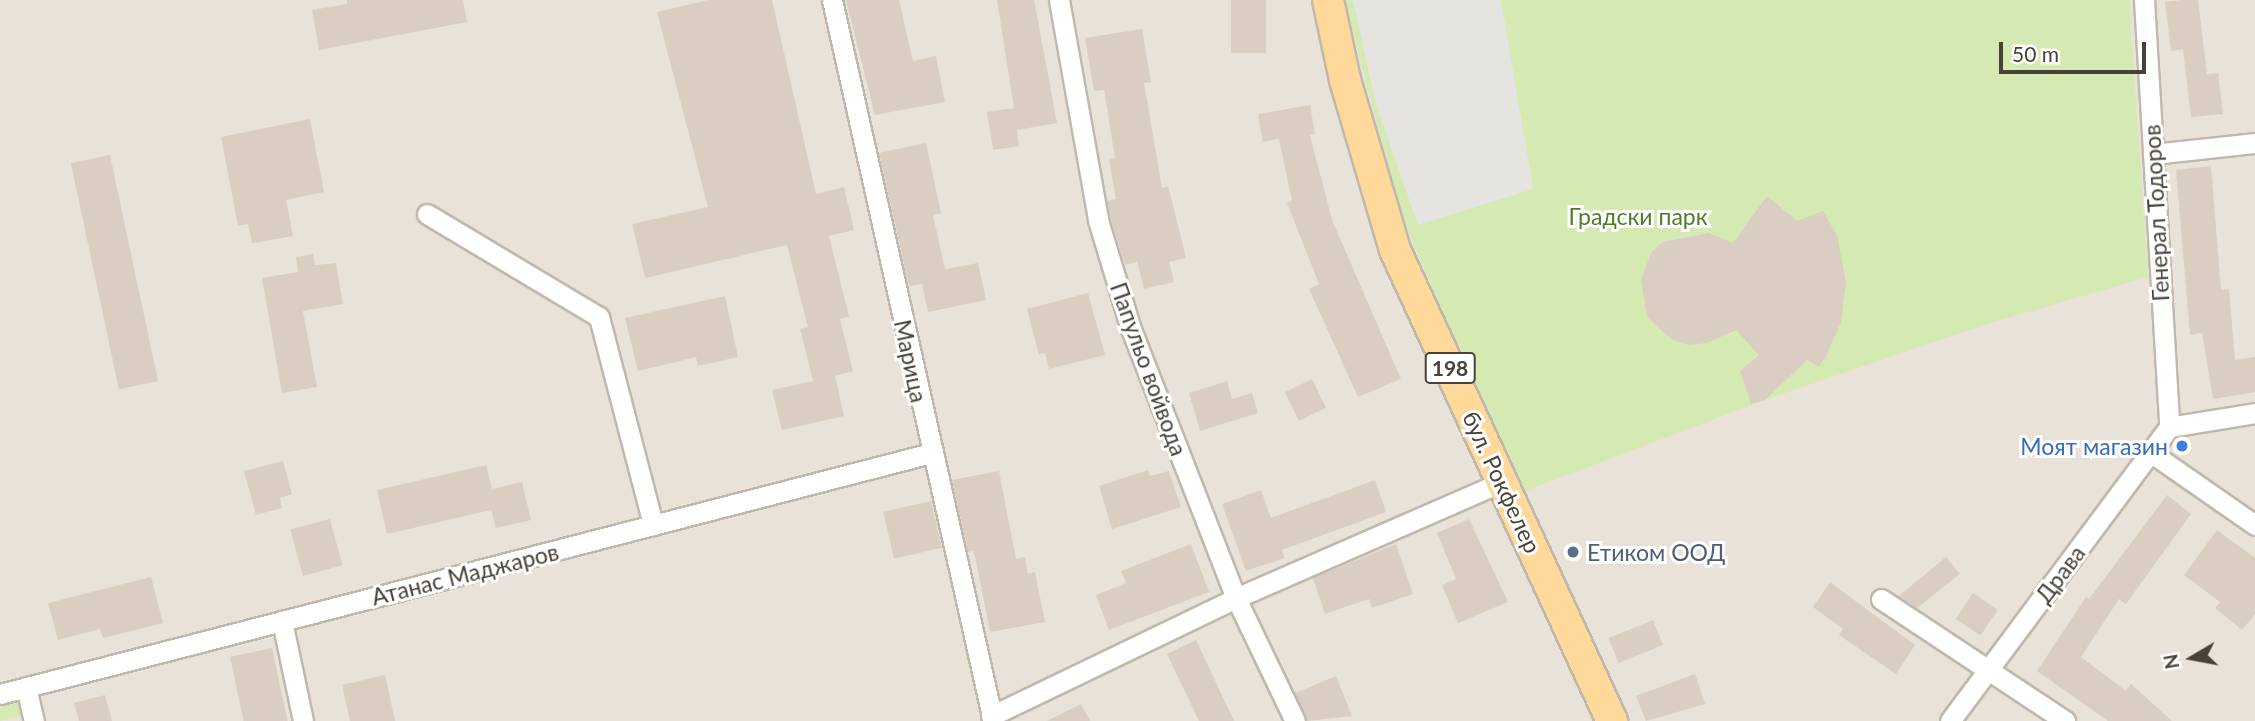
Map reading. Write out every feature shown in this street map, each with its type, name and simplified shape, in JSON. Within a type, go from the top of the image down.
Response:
[{"type":"main road","name":"бул. Рокфелер","points":[[1328,0],[1345,80],[1395,250],[1612,721]]},
{"type":"street","name":"Марица","points":[[832,0],[992,718]]},
{"type":"street","name":"Папульо войвода","points":[[1059,0],[1098,220],[1131,329],[1236,598],[1294,721]]},
{"type":"street","name":"Генерал Тодоров","points":[[2144,0],[2169,426]]},
{"type":"street","points":[[2153,154],[2255,143]]},
{"type":"street","points":[[427,214],[599,317],[653,525]]},
{"type":"street","points":[[2169,426],[2255,414]]},
{"type":"street","name":"Драва","points":[[1950,721],[2169,426]]},
{"type":"street","points":[[2150,452],[2255,525]]},
{"type":"street","name":"Атанас Маджаров","points":[[0,694],[931,453]]},
{"type":"street","points":[[992,718],[1236,598],[1502,482]]},
{"type":"street","points":[[1881,600],[1990,668],[2065,721]]},
{"type":"street","points":[[282,621],[303,721]]},
{"type":"street","points":[[26,687],[34,721]]},
{"type":"shaded area","points":[[0,0],[2255,0],[2255,721],[0,721]]},
{"type":"shaded area","points":[[1353,0],[1501,0],[1533,189],[1418,225],[1376,104]]},
{"type":"green space","name":"Градски парк","points":[[1344,0],[2129,0],[2148,277],[1984,325],[1765,400],[1522,492],[1402,218]]},
{"type":"green space","points":[[26,687],[32,713],[0,721],[0,694]]},
{"type":"building","points":[[347,0],[463,0],[467,22],[319,50],[312,10],[347,4]]},
{"type":"building","points":[[708,0],[772,0],[816,194],[844,187],[854,230],[829,236],[849,317],[840,319],[853,371],[835,376],[844,416],[782,430],[772,390],[813,381],[800,329],[808,327],[787,245],[645,278],[632,224],[708,207],[657,12]]},
{"type":"building","points":[[846,0],[899,0],[913,61],[936,56],[945,102],[875,115]]},
{"type":"building","points":[[997,0],[1034,0],[1057,123],[1017,130],[1019,146],[993,150],[987,112],[1014,108]]},
{"type":"building","points":[[1231,0],[1266,0],[1266,53],[1231,53]]},
{"type":"building","points":[[2198,0],[2207,74],[2218,73],[2223,114],[2191,117],[2183,49],[2171,51],[2165,2]]},
{"type":"building","points":[[1142,29],[1151,82],[1144,83],[1162,188],[1168,186],[1186,258],[1169,262],[1174,282],[1144,289],[1137,262],[1125,265],[1110,216],[1107,201],[1116,199],[1109,160],[1115,158],[1104,90],[1094,91],[1085,38]]},
{"type":"building","points":[[1310,105],[1315,134],[1310,135],[1332,220],[1401,379],[1358,397],[1309,289],[1319,284],[1287,203],[1292,201],[1279,139],[1263,142],[1258,114]]},
{"type":"building","points":[[310,119],[324,192],[286,200],[293,236],[252,243],[248,224],[238,226],[221,137]]},
{"type":"building","points":[[926,143],[941,213],[933,215],[945,269],[978,263],[986,300],[928,312],[922,284],[909,286],[879,153]]},
{"type":"building","points":[[110,155],[158,381],[119,389],[71,163]]},
{"type":"building","points":[[2211,166],[2221,290],[2229,289],[2235,360],[2255,357],[2255,392],[2213,399],[2202,333],[2190,335],[2176,170]]},
{"type":"building","points":[[1767,196],[1797,221],[1823,211],[1837,235],[1846,283],[1841,322],[1826,356],[1818,367],[1807,360],[1765,400],[1751,404],[1740,371],[1759,355],[1736,330],[1707,343],[1689,345],[1672,340],[1647,317],[1641,280],[1651,253],[1662,242],[1709,233],[1733,243]]},
{"type":"building","points":[[313,254],[315,265],[336,263],[343,304],[303,311],[317,387],[282,393],[262,278],[298,272],[296,257]]},
{"type":"building","points":[[1088,293],[1105,355],[1049,369],[1045,353],[1039,354],[1027,309]]},
{"type":"building","points":[[725,296],[738,357],[698,366],[696,357],[638,371],[625,318]]},
{"type":"building","points":[[1312,379],[1326,408],[1299,421],[1285,392]]},
{"type":"building","points":[[1227,381],[1232,399],[1252,393],[1258,413],[1200,431],[1189,393]]},
{"type":"building","points":[[283,461],[292,494],[280,498],[282,508],[256,515],[244,471]]},
{"type":"building","points":[[486,465],[492,489],[522,482],[531,520],[496,528],[491,510],[387,534],[377,490]]},
{"type":"building","points":[[1148,470],[1150,476],[1169,471],[1181,507],[1112,529],[1099,486]]},
{"type":"building","points":[[999,471],[1016,559],[1025,557],[1028,574],[1035,572],[1045,622],[990,632],[974,551],[968,552],[952,480]]},
{"type":"building","points":[[1375,480],[1386,512],[1282,550],[1285,558],[1246,571],[1222,504],[1261,490],[1271,518]]},
{"type":"building","points":[[2167,495],[2191,514],[2126,604],[2119,599],[2081,657],[2126,691],[2131,684],[2172,721],[2108,721],[2037,671],[2086,597],[2089,599]]},
{"type":"building","points":[[931,501],[942,548],[894,559],[883,512]]},
{"type":"building","points":[[330,519],[342,565],[303,576],[290,530]]},
{"type":"building","points":[[1469,519],[1508,602],[1458,623],[1442,585],[1456,579],[1437,533]]},
{"type":"building","points":[[2217,530],[2255,558],[2255,614],[2242,630],[2215,608],[2220,602],[2184,575]]},
{"type":"building","points":[[1191,544],[1209,592],[1109,630],[1096,595],[1126,583],[1121,571]]},
{"type":"building","points":[[1396,544],[1413,594],[1372,608],[1369,599],[1325,614],[1313,578]]},
{"type":"building","points":[[1946,557],[1960,574],[1917,608],[1899,596]]},
{"type":"building","points":[[151,577],[163,623],[103,638],[100,629],[58,640],[48,603]]},
{"type":"building","points":[[1830,582],[1915,645],[1896,674],[1839,635],[1843,629],[1813,607]]},
{"type":"building","points":[[1973,593],[1998,610],[1981,635],[1956,619]]},
{"type":"building","points":[[1653,620],[1663,645],[1619,663],[1608,638]]},
{"type":"building","points":[[1196,640],[1234,721],[1199,721],[1167,654]]},
{"type":"building","points":[[272,648],[288,721],[244,721],[230,657]]},
{"type":"building","points":[[1695,674],[1705,704],[1646,721],[1636,696]]},
{"type":"building","points":[[385,675],[395,721],[350,721],[342,685]]},
{"type":"building","points":[[1336,676],[1352,716],[1307,721],[1295,693]]},
{"type":"building","points":[[105,695],[112,721],[79,721],[74,703]]},
{"type":"building","points":[[1081,704],[1090,721],[1047,721]]},
{"type":"place","name":"Моят магазин","points":[[2182,446]]},
{"type":"place","name":"Етиком ООД","points":[[1573,552]]}]
